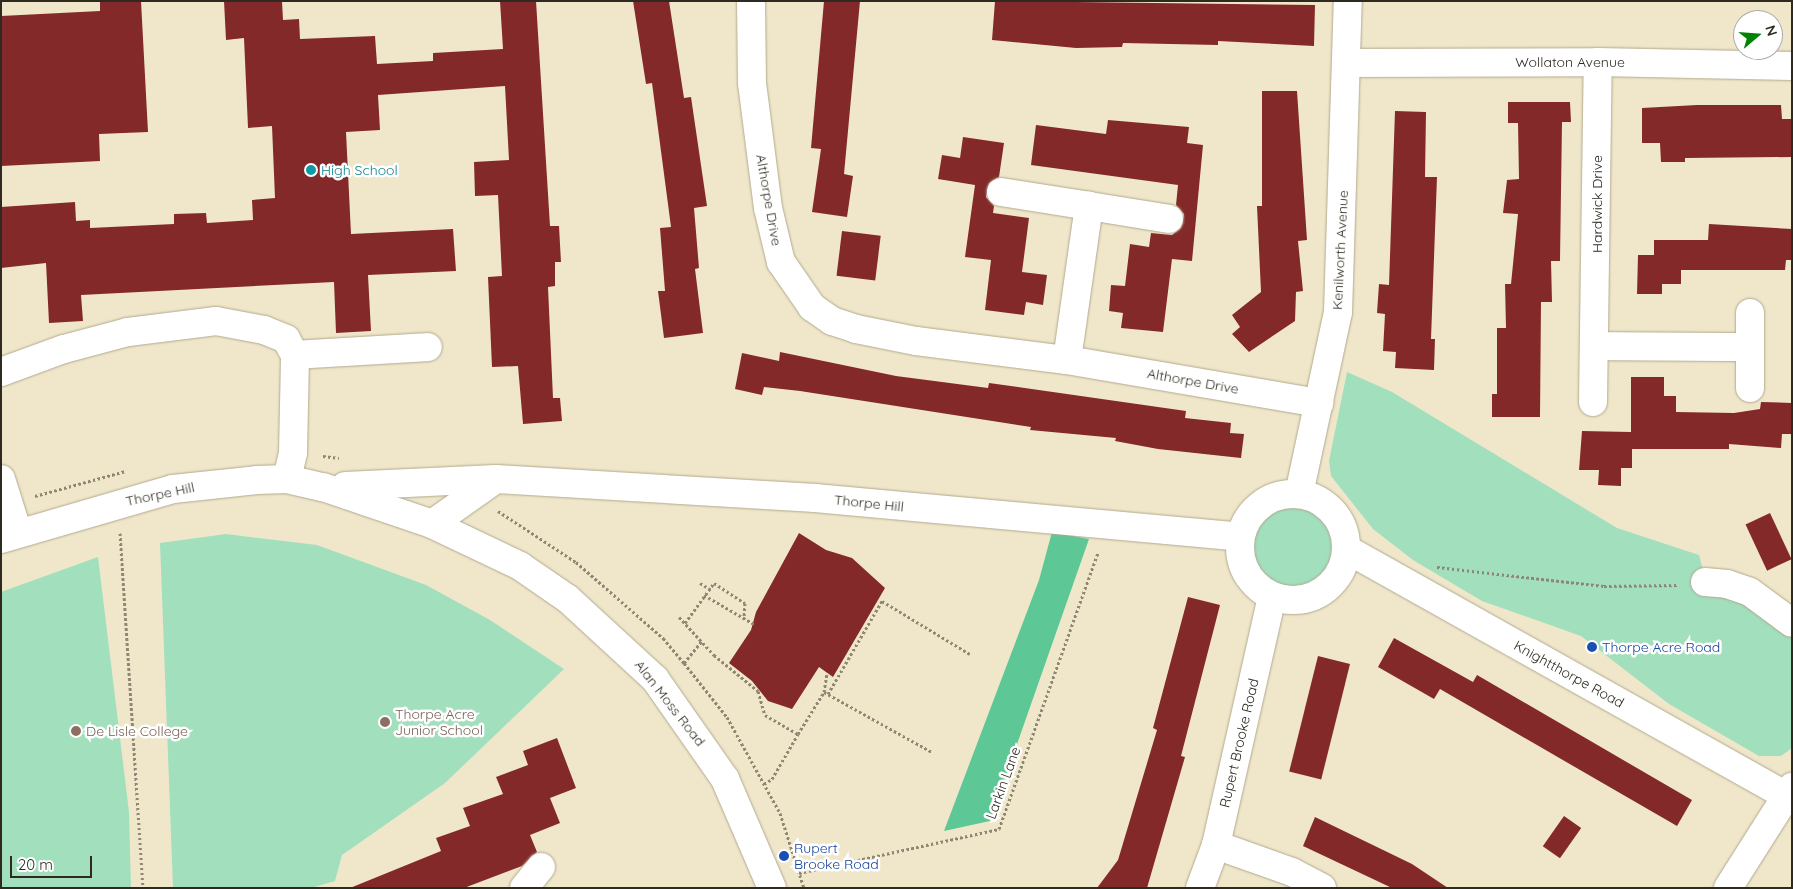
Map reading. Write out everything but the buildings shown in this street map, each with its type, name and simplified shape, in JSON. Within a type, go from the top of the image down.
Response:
[{"type":"street","name":"Althorpe Drive","points":[[751,1],[752,83],[768,208],[781,262],[812,306],[832,320],[856,329],[916,341],[1067,360],[1319,403]]},
{"type":"street","name":"Kenilworth Avenue","points":[[1299,494],[1339,302],[1348,63],[1348,1]]},
{"type":"street","name":"Wollaton Avenue","points":[[1348,63],[1598,62],[1792,66]]},
{"type":"street","name":"Hardwick Drive","points":[[1593,402],[1596,346],[1598,62]]},
{"type":"street","points":[[1001,192],[1169,218]]},
{"type":"street","points":[[1067,360],[1089,206]]},
{"type":"street","points":[[1750,313],[1750,388]]},
{"type":"street","points":[[1,372],[64,349],[128,332],[216,321],[264,330],[286,339],[295,355],[293,453],[287,479]]},
{"type":"street","points":[[1596,346],[1750,347]]},
{"type":"street","points":[[295,355],[428,347]]},
{"type":"street","points":[[1,479],[10,536]]},
{"type":"street","name":"Thorpe Hill","points":[[10,536],[118,502],[173,489],[287,479],[323,487],[432,524]]},
{"type":"street","points":[[432,524],[496,479]]},
{"type":"street","name":"Thorpe Hill","points":[[323,487],[496,479],[815,498],[1240,537]]},
{"type":"street","points":[[1285,494],[1299,494],[1313,498],[1335,515],[1346,549],[1341,568],[1321,592],[1293,600],[1272,596],[1246,573],[1240,556],[1240,537],[1246,521],[1259,506],[1285,494]]},
{"type":"street","name":"Alan Moss Road","points":[[432,524],[520,566],[568,598],[646,669],[678,709],[725,779],[771,885]]},
{"type":"street","name":"Knightthorpe Road","points":[[1346,549],[1790,794]]},
{"type":"street","points":[[1705,582],[1727,584],[1750,592],[1792,623]]},
{"type":"street","name":"Rupert Brooke Road","points":[[1200,888],[1216,845],[1272,596]]},
{"type":"street","points":[[1728,888],[1790,794]]},
{"type":"street","points":[[1216,845],[1292,872],[1322,888]]},
{"type":"street","points":[[524,888],[541,867]]},
{"type":"path","points":[[118,502],[142,888]]},
{"type":"path","name":"Larkin Lane","points":[[771,885],[999,829],[1108,526]]},
{"type":"path","points":[[1427,568],[1604,586],[1653,588],[1705,582]]},
{"type":"path","points":[[700,583],[710,588]]},
{"type":"path","points":[[684,623],[714,583],[745,603],[744,619]]},
{"type":"path","points":[[704,595],[754,624]]},
{"type":"path","points":[[828,694],[882,601],[970,654]]},
{"type":"path","points":[[679,617],[702,641],[758,691],[765,715],[798,734]]},
{"type":"path","points":[[684,663],[702,641]]},
{"type":"path","points":[[764,784],[772,779],[824,692],[826,672]]},
{"type":"path","points":[[824,692],[932,752]]},
{"type":"green space","points":[[1347,372],[1392,392],[1617,528],[1699,555],[1710,595],[1728,593],[1792,638],[1792,748],[1781,756],[1759,756],[1669,704],[1581,636],[1482,601],[1413,560],[1373,529],[1331,476],[1329,461]]},
{"type":"green space","points":[[1293,494],[1313,498],[1330,510],[1342,527],[1346,547],[1342,567],[1330,584],[1313,596],[1293,600],[1273,596],[1256,584],[1244,567],[1240,547],[1244,527],[1256,510],[1273,498]]},
{"type":"green space","points":[[1052,532],[1089,539],[990,821],[944,831],[1039,580]]},
{"type":"green space","name":"Thorpe Acre Junior School","points":[[226,534],[317,545],[426,585],[490,620],[564,669],[445,783],[342,855],[335,881],[311,888],[173,888],[160,543]]},
{"type":"green space","name":"De Lisle College","points":[[98,557],[129,812],[131,888],[1,888],[1,592]]},
{"type":"place","name":"High School","points":[[311,170]]},
{"type":"place","name":"Thorpe Acre Road","points":[[1592,647]]},
{"type":"place","name":"Thorpe Acre Junior School","points":[[385,722]]},
{"type":"place","name":"De Lisle College","points":[[76,731]]},
{"type":"place","name":"Rupert Brooke Road","points":[[784,856]]}]
